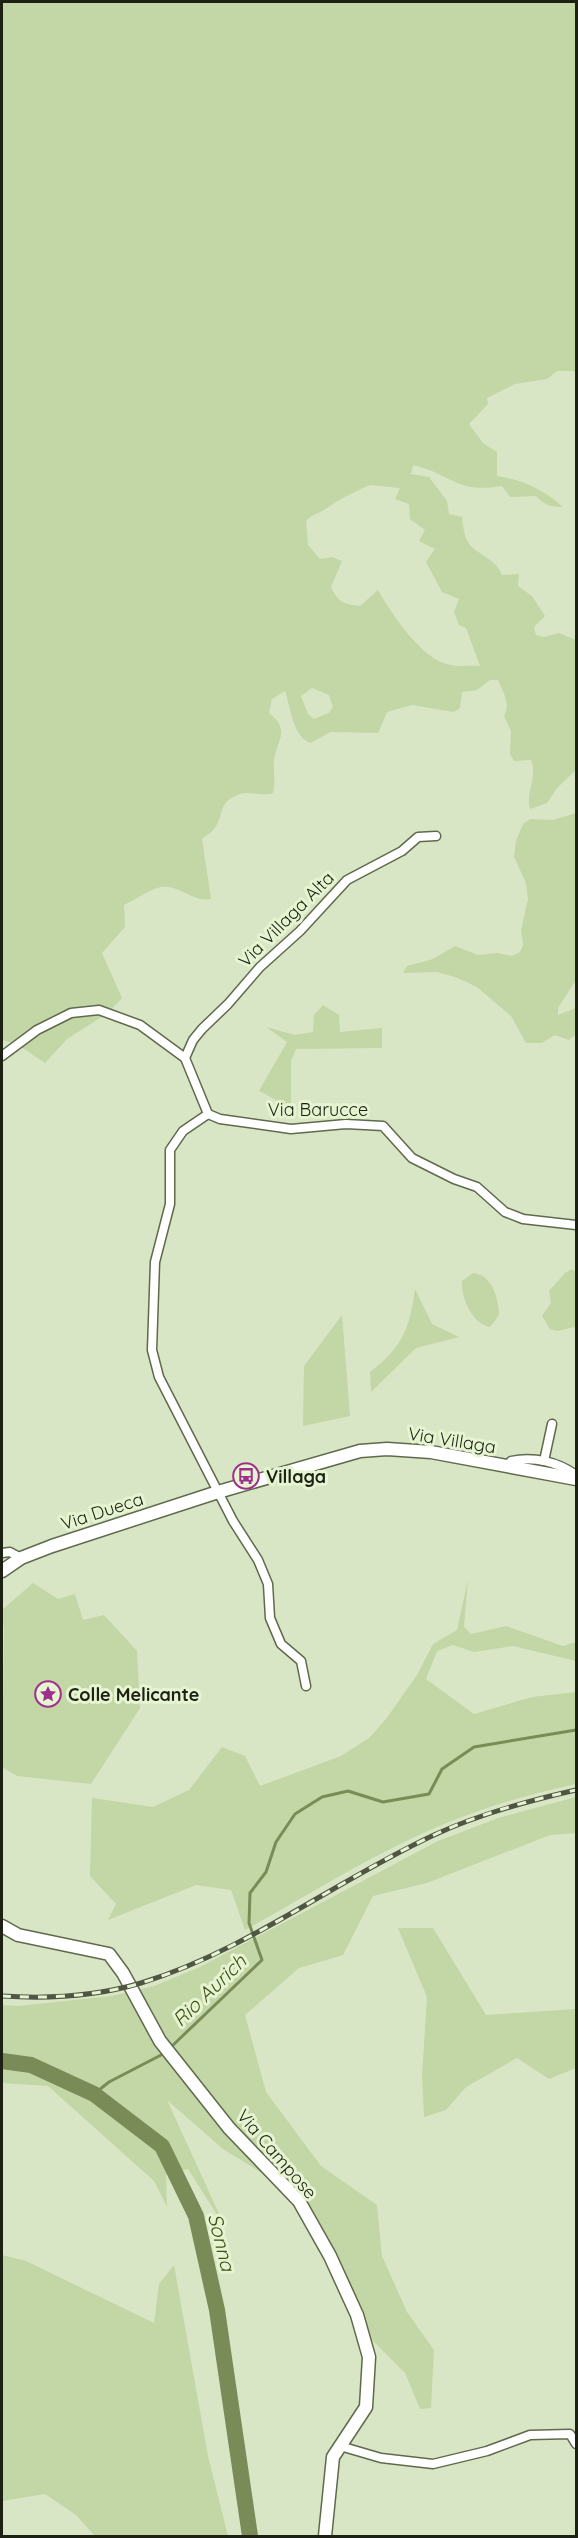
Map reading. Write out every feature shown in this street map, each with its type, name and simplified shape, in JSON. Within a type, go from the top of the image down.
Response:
[{"type":"street","name":"Via Villaga Alta","points":[[185,1058],[193,1040],[202,1029],[228,1004],[260,966],[300,931],[347,880],[402,851],[418,837],[436,836]]},
{"type":"street","points":[[2,1056],[37,1030],[71,1013],[99,1010],[140,1025],[185,1058],[208,1114],[183,1131],[170,1150],[171,1204],[155,1262],[152,1350],[159,1377],[218,1492],[258,1560],[268,1584],[270,1618],[281,1644],[301,1660],[306,1686]]},
{"type":"street","name":"Via Barucce","points":[[208,1114],[220,1119],[291,1129],[355,1124],[383,1126],[412,1158],[454,1179],[477,1187],[505,1212],[523,1219],[576,1225]]},
{"type":"street","points":[[544,1461],[552,1424]]},
{"type":"street","name":"Via Villaga","points":[[218,1492],[360,1451],[387,1449],[431,1452],[507,1467],[576,1477]]},
{"type":"street","points":[[507,1467],[511,1461],[522,1458],[544,1461],[566,1468],[576,1477]]},
{"type":"street","name":"Via Dueca","points":[[2,1571],[21,1558],[218,1492]]},
{"type":"street","points":[[2,1553],[10,1552],[21,1558]]},
{"type":"street","name":"Via Campose","points":[[2,1926],[18,1935],[109,1954],[123,1973],[160,2041],[229,2128],[299,2202],[330,2256],[357,2315],[369,2357],[366,2407],[333,2457],[324,2536]]},
{"type":"street","points":[[340,2446],[381,2458],[433,2464],[488,2451],[530,2435],[570,2434],[576,2444]]},
{"type":"green space","points":[[2,2],[576,2],[576,371],[557,371],[547,379],[515,384],[487,398],[488,404],[469,424],[483,443],[497,452],[497,476],[533,487],[563,507],[548,505],[536,496],[510,497],[502,486],[487,488],[464,485],[413,465],[411,474],[429,477],[447,501],[449,514],[462,517],[465,535],[470,545],[492,561],[502,575],[519,574],[518,586],[532,596],[545,616],[534,627],[536,635],[544,637],[559,633],[576,640],[576,770],[557,788],[547,803],[530,809],[529,797],[533,767],[531,760],[514,761],[510,754],[511,731],[504,716],[507,707],[498,680],[490,680],[477,690],[462,692],[460,708],[454,712],[412,705],[387,712],[378,733],[331,732],[310,743],[299,734],[296,728],[285,691],[272,699],[269,713],[276,719],[281,730],[274,760],[273,793],[244,793],[228,800],[215,828],[202,839],[211,899],[199,899],[169,887],[162,887],[124,905],[125,927],[102,953],[122,998],[108,1013],[67,1039],[45,1063],[17,1044],[2,1040]],"holes":[[[370,485],[400,488],[395,499],[409,504],[410,519],[425,530],[419,541],[435,549],[426,562],[442,592],[459,599],[454,612],[459,625],[466,628],[480,666],[451,665],[440,662],[429,655],[409,635],[378,590],[360,606],[342,601],[334,592],[331,587],[342,561],[332,557],[320,559],[308,545],[306,521],[311,516]],[[312,688],[329,695],[333,707],[329,713],[314,719],[308,714],[301,696]]]},
{"type":"green space","points":[[576,813],[576,980],[558,1008],[558,1015],[576,1008],[576,1034],[569,1040],[555,1035],[542,1043],[526,1043],[511,1016],[477,987],[437,972],[403,973],[407,966],[433,959],[455,946],[478,955],[497,953],[512,956],[520,952],[523,945],[521,930],[528,899],[526,883],[514,857],[516,841],[523,824],[530,819],[553,820]]},
{"type":"green space","points":[[323,1005],[339,1015],[340,1032],[382,1028],[382,1048],[296,1049],[291,1061],[291,1108],[259,1091],[287,1042],[266,1027],[295,1035],[313,1032],[314,1015]]},
{"type":"green space","points":[[572,1269],[576,1272],[576,1331],[574,1327],[558,1331],[550,1329],[542,1316],[551,1303],[549,1291],[565,1273]]},
{"type":"green space","points":[[473,1273],[485,1278],[496,1295],[499,1315],[490,1327],[473,1316],[463,1295],[462,1281]]},
{"type":"green space","points":[[415,1289],[432,1324],[459,1337],[416,1348],[371,1392],[370,1372],[390,1354],[403,1336]]},
{"type":"green space","points":[[342,1315],[350,1416],[303,1426],[304,1366]]},
{"type":"green space","points":[[468,1579],[464,1627],[471,1634],[506,1626],[563,1646],[576,1642],[576,1661],[513,1646],[474,1652],[453,1645],[437,1651],[426,1679],[474,1714],[532,1697],[576,1692],[576,1784],[509,1801],[441,1825],[355,1867],[245,1930],[231,1890],[196,1885],[108,1920],[116,1904],[90,1876],[92,1798],[153,1807],[189,1790],[222,1747],[245,1756],[260,1786],[341,1756],[369,1738],[386,1719],[417,1675],[433,1644],[457,1630]]},
{"type":"green space","points":[[33,1583],[58,1599],[75,1594],[83,1620],[104,1615],[137,1651],[140,1708],[91,1784],[17,1776],[2,1767],[4,1630],[2,1610]]},
{"type":"green space","points":[[576,1797],[576,1833],[550,1835],[427,1883],[373,1896],[343,1955],[299,1968],[245,2015],[266,2092],[321,2166],[377,2205],[382,2256],[407,2312],[434,2350],[431,2408],[420,2409],[405,2373],[369,2337],[304,2199],[223,2149],[167,2100],[226,2229],[188,2169],[166,2175],[167,2207],[154,2181],[48,2086],[2,2083],[2,2005],[18,2006],[112,1996],[154,1986],[200,1967],[438,1841],[498,1818]]},
{"type":"green space","points":[[398,1928],[433,1928],[486,2015],[576,2009],[576,2068],[549,2079],[517,2058],[466,2087],[446,2110],[424,2117],[422,2076],[427,1997]]},
{"type":"green space","points":[[2,2255],[26,2261],[154,2323],[159,2284],[174,2265],[208,2456],[228,2536],[95,2536],[76,2515],[45,2494],[2,2501]]},
{"type":"waterway","name":"Rio Aurich","points":[[172,2046],[262,1960],[249,1923],[250,1893],[266,1872],[276,1842],[295,1814],[322,1797],[348,1791],[383,1802],[429,1794],[442,1769],[474,1747],[576,1730]]},
{"type":"waterway","name":"Rio Aurich","points":[[94,2094],[109,2082],[163,2054]]},
{"type":"waterway","name":"Sonna","points":[[2,2061],[31,2065],[94,2094],[162,2146],[196,2216],[217,2310],[250,2536]]},
{"type":"railway","points":[[2,1996],[54,1997],[90,1994],[141,1983],[217,1953],[397,1853],[434,1835],[503,1809],[576,1790]]},
{"type":"place","name":"Villaga","points":[[246,1476]]},
{"type":"place","name":"Colle Melicante","points":[[48,1694]]}]
